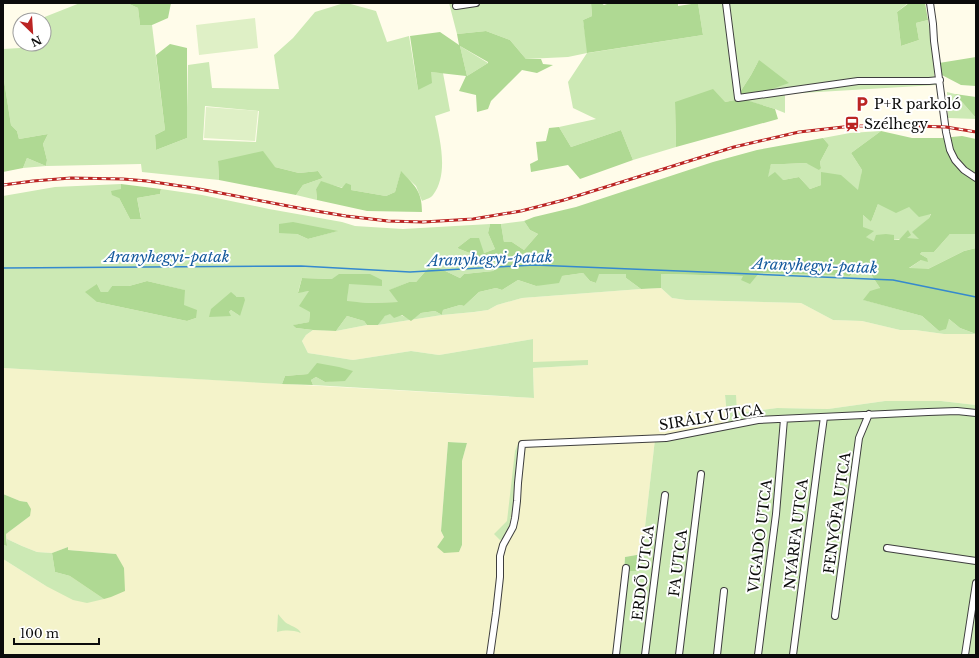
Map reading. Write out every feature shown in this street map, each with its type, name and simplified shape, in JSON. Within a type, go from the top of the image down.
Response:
[{"type":"street","points":[[456,6],[476,3]]},
{"type":"street","points":[[726,3],[738,98],[858,81],[940,80]]},
{"type":"street","points":[[930,3],[946,132],[950,150],[955,160],[964,170],[976,178]]},
{"type":"street","name":"SIRÁLY UTCA","points":[[490,655],[500,577],[500,556],[503,545],[513,527],[515,518],[522,444],[666,438],[758,420],[957,411],[976,413]]},
{"type":"street","name":"FENYŐFA UTCA","points":[[835,616],[859,438],[870,414]]},
{"type":"street","name":"NYÁRFA UTCA","points":[[793,655],[824,417]]},
{"type":"street","name":"VIGADÓ UTCA","points":[[758,655],[776,514],[784,419]]},
{"type":"street","name":"FA UTCA","points":[[679,655],[701,474]]},
{"type":"street","name":"ERDŐ UTCA","points":[[645,655],[665,495]]},
{"type":"street","points":[[887,548],[976,561]]},
{"type":"street","points":[[616,655],[626,568]]},
{"type":"street","points":[[965,655],[976,583]]},
{"type":"street","points":[[717,655],[724,591]]},
{"type":"green space","points":[[80,3],[127,3],[138,8],[140,25],[152,25],[165,130],[155,135],[156,150],[187,138],[188,65],[209,62],[212,88],[279,89],[274,55],[293,38],[315,12],[344,3],[376,11],[387,42],[409,36],[418,90],[431,72],[443,73],[450,111],[435,116],[441,146],[441,177],[438,187],[433,195],[422,201],[416,186],[401,172],[395,192],[386,196],[351,190],[321,182],[316,189],[317,200],[296,195],[303,185],[323,178],[318,171],[299,173],[275,167],[218,161],[219,180],[142,172],[141,164],[46,166],[47,160],[43,144],[48,134],[19,139],[17,131],[11,125],[3,74],[3,49],[12,48],[12,52],[52,52],[52,14]],"holes":[[[205,106],[259,111],[256,142],[203,140]]]},
{"type":"green space","points":[[127,3],[171,3],[168,18],[152,25],[140,25],[138,8]]},
{"type":"green space","points":[[449,3],[591,3],[592,16],[583,20],[588,53],[703,35],[698,3],[908,3],[897,12],[901,46],[919,40],[916,23],[928,20],[935,64],[934,74],[936,85],[785,94],[785,113],[742,99],[759,60],[735,100],[725,102],[675,102],[676,147],[633,160],[621,130],[571,147],[559,127],[596,119],[573,108],[568,82],[587,53],[568,57],[526,59],[510,40],[486,31],[457,34]]},
{"type":"green space","points":[[591,3],[601,3],[604,5],[607,3],[678,3],[678,6],[698,3],[703,35],[587,53],[583,20],[592,16]]},
{"type":"green space","points":[[909,3],[925,3],[928,20],[916,23],[919,40],[901,46],[897,12]]},
{"type":"green space","points":[[255,18],[258,48],[199,55],[196,25]]},
{"type":"green space","points":[[486,31],[510,40],[526,59],[541,59],[543,64],[553,65],[537,73],[522,70],[491,101],[488,109],[477,112],[476,95],[459,91],[466,76],[431,72],[432,83],[418,90],[410,36],[440,32],[459,45],[457,34]],"holes":[[[460,46],[488,62],[467,76]]]},
{"type":"green space","points":[[170,44],[187,48],[187,138],[156,150],[155,135],[165,130],[156,55]]},
{"type":"green space","points":[[460,46],[488,63],[467,76]]},
{"type":"green space","points":[[976,57],[976,86],[961,85],[940,74],[939,63]]},
{"type":"green space","points":[[759,60],[789,83],[743,99],[775,109],[778,119],[676,147],[675,102],[713,89],[725,102],[735,100]]},
{"type":"green space","points":[[3,74],[11,125],[17,131],[19,139],[48,134],[43,144],[47,160],[46,166],[27,158],[23,168],[3,172]]},
{"type":"green space","points":[[947,92],[955,94],[976,119],[948,118]]},
{"type":"green space","points":[[955,94],[976,97],[976,118]]},
{"type":"green space","points":[[206,107],[258,111],[255,141],[204,138]]},
{"type":"green space","points":[[559,127],[571,147],[621,130],[633,160],[580,179],[568,165],[531,172],[530,164],[538,160],[536,142],[546,141],[549,128]]},
{"type":"green space","points":[[881,131],[851,153],[862,170],[859,191],[821,185],[810,189],[799,177],[783,180],[767,178],[771,164],[806,163],[821,168],[820,162],[829,145],[823,138],[850,133]]},
{"type":"green space","points":[[881,131],[912,138],[962,136],[976,139],[976,234],[950,234],[934,252],[922,252],[920,254],[927,258],[928,262],[921,260],[909,268],[928,269],[964,251],[976,248],[976,334],[960,328],[949,319],[946,329],[939,331],[922,316],[863,300],[870,291],[880,288],[870,273],[855,271],[850,276],[759,273],[750,284],[741,280],[743,276],[661,274],[661,288],[641,289],[626,278],[626,274],[599,274],[596,283],[590,281],[583,273],[562,276],[559,283],[536,286],[518,280],[502,290],[496,288],[479,292],[464,306],[460,305],[443,310],[442,315],[435,311],[421,313],[411,321],[402,315],[394,318],[390,314],[385,316],[378,325],[367,325],[364,321],[347,316],[336,331],[296,328],[293,325],[309,322],[310,312],[299,306],[309,291],[298,293],[302,278],[332,279],[339,274],[370,274],[382,280],[382,286],[349,284],[347,301],[367,303],[398,302],[389,290],[409,282],[416,282],[430,266],[437,267],[460,278],[464,274],[493,271],[506,262],[483,262],[481,264],[472,263],[472,254],[457,248],[470,238],[479,238],[484,253],[495,249],[488,233],[490,224],[501,224],[504,242],[512,242],[524,250],[538,234],[530,230],[524,221],[534,217],[576,207],[713,162],[757,150],[823,138],[829,145],[820,162],[821,168],[819,170],[806,163],[771,164],[768,177],[775,172],[783,180],[799,177],[810,189],[821,185],[821,172],[841,175],[858,190],[862,170],[851,153]],"holes":[[[878,204],[896,213],[909,207],[919,217],[931,214],[929,218],[912,232],[919,239],[907,238],[911,235],[908,230],[899,240],[894,240],[894,235],[886,234],[876,235],[874,241],[866,237],[874,231],[863,227],[863,215],[871,222]]]},
{"type":"green space","points":[[263,151],[275,167],[299,173],[318,171],[323,178],[303,185],[296,195],[219,180],[218,161]]},
{"type":"green space","points":[[27,158],[46,166],[23,168]]},
{"type":"green space","points":[[401,171],[417,189],[421,199],[422,212],[367,211],[317,200],[316,189],[321,181],[342,188],[346,183],[351,185],[351,190],[386,196],[395,192]]},
{"type":"green space","points":[[121,184],[119,198],[130,219],[141,218],[137,198],[160,194],[161,189],[202,195],[342,222],[355,226],[403,229],[490,224],[488,233],[495,249],[484,253],[470,238],[457,248],[472,254],[483,262],[507,262],[493,271],[464,274],[460,278],[437,267],[430,266],[416,282],[409,282],[390,290],[399,302],[347,302],[348,284],[332,279],[302,278],[298,292],[310,291],[309,322],[294,325],[296,328],[313,330],[306,335],[302,341],[308,353],[353,360],[411,351],[439,355],[533,339],[533,362],[588,360],[588,365],[533,368],[534,398],[313,385],[311,380],[316,377],[325,382],[332,381],[308,374],[285,376],[282,384],[3,368],[3,196],[55,187]],"holes":[[[337,231],[308,239],[297,234]],[[147,281],[184,290],[184,306],[196,318],[187,321],[97,302],[97,284],[101,292],[109,292],[112,286],[129,286]],[[231,293],[237,297],[240,316],[231,310],[229,312]]]},
{"type":"green space","points":[[121,184],[161,189],[160,194],[137,198],[141,219],[130,219],[119,198],[112,195],[111,191],[121,189]]},
{"type":"green space","points":[[878,204],[909,207],[931,213],[929,218],[913,232],[920,239],[874,241],[865,237],[863,215],[871,222]]},
{"type":"green space","points":[[524,221],[530,230],[538,234],[524,250],[512,242],[504,242],[501,224]]},
{"type":"green space","points":[[293,222],[338,231],[308,239],[297,234],[279,233],[279,224]]},
{"type":"green space","points":[[950,234],[976,234],[976,248],[964,251],[928,269],[908,269],[921,260],[927,258],[920,254],[922,252],[934,252]]},
{"type":"green space","points":[[855,271],[870,273],[880,288],[864,300],[922,316],[939,331],[949,319],[960,328],[976,334],[944,334],[915,330],[900,330],[862,321],[833,320],[801,303],[686,300],[672,298],[661,288],[661,274],[744,276],[759,273],[850,276]]},
{"type":"green space","points":[[583,273],[590,281],[596,283],[598,274],[626,274],[626,278],[641,289],[522,298],[497,305],[488,310],[442,315],[443,310],[460,305],[464,306],[479,292],[496,288],[502,290],[518,280],[536,286],[562,276]]},
{"type":"green space","points":[[147,281],[185,290],[184,305],[197,310],[196,318],[187,321],[97,302],[85,292],[97,284],[101,292],[108,292],[112,286],[129,286]]},
{"type":"green space","points":[[661,288],[672,298],[686,300],[801,303],[833,320],[862,321],[900,330],[915,330],[944,334],[976,334],[976,405],[941,401],[885,401],[828,409],[777,408],[737,413],[725,395],[728,426],[655,439],[642,554],[625,557],[612,655],[3,655],[3,559],[46,586],[116,554],[68,550],[68,547],[52,553],[37,552],[7,539],[6,534],[30,516],[27,502],[20,501],[3,494],[3,368],[534,398],[533,368],[588,365],[533,362],[533,339],[439,355],[411,351],[353,360],[308,353],[302,341],[306,335],[313,330],[336,331],[367,325],[378,325],[442,315],[475,312],[488,310],[497,305],[522,298]],"holes":[[[448,442],[467,443],[462,461],[462,545],[459,552],[437,547],[444,537],[441,531]]]},
{"type":"green space","points":[[231,292],[237,297],[244,297],[245,300],[240,316],[231,310],[229,312],[231,316],[209,317],[211,309]]},
{"type":"green space","points":[[435,311],[442,315],[411,320],[421,313]]},
{"type":"green space","points":[[388,314],[398,314],[411,320],[378,325]]},
{"type":"green space","points":[[347,316],[364,321],[367,325],[336,331]]},
{"type":"green space","points":[[317,363],[353,371],[345,381],[325,382],[316,377],[311,380],[313,385],[282,384],[285,376],[308,374]]},
{"type":"green space","points":[[725,395],[736,395],[737,413],[777,408],[828,409],[885,401],[941,401],[976,405],[976,655],[612,655],[624,571],[640,571],[655,439],[728,426]]},
{"type":"green space","points":[[448,442],[467,443],[462,461],[462,545],[459,552],[444,553],[437,547],[444,537],[441,531]]},
{"type":"green space","points":[[518,444],[522,444],[509,530],[503,539],[500,540],[494,534],[507,521],[515,451]]},
{"type":"green space","points":[[3,494],[20,501],[27,502],[31,509],[30,516],[6,534],[7,546],[3,545]]},
{"type":"green space","points":[[7,539],[37,552],[52,553],[55,572],[70,576],[104,599],[87,603],[73,600],[46,586],[3,559],[3,545],[7,546]]},
{"type":"green space","points":[[68,547],[68,550],[116,554],[124,568],[125,591],[104,599],[70,576],[55,572],[52,553]]},
{"type":"green space","points":[[642,554],[640,571],[624,571],[625,557]]},
{"type":"green space","points":[[278,614],[285,622],[298,629],[301,633],[295,631],[277,632]]},
{"type":"waterway","name":"Aranyhegyi-patak","points":[[3,268],[301,266],[410,272],[534,265],[893,280],[976,297]]},
{"type":"railway","points":[[3,185],[71,178],[147,181],[194,188],[346,216],[388,221],[423,222],[473,219],[521,211],[564,200],[734,147],[799,132],[852,126],[946,127],[976,132]]},
{"type":"place","name":"P+R parkoló","points":[[862,104]]},
{"type":"place","name":"Szélhegy","points":[[852,124]]}]
